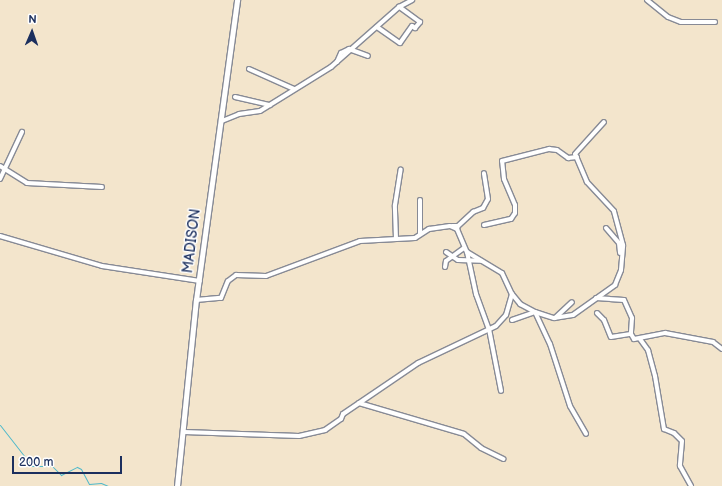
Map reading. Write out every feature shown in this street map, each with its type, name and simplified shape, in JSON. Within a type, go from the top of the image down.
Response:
[{"type":"street","name":"MADISON","points":[[177,486],[184,432],[196,300],[200,281],[222,121],[237,0]]},
{"type":"street","points":[[222,121],[239,114],[260,111],[337,62],[405,2],[412,0]]},
{"type":"street","points":[[647,0],[668,17],[681,22],[715,22]]},
{"type":"street","points":[[377,27],[400,43],[412,26],[415,28],[420,22],[399,7]]},
{"type":"street","points":[[352,48],[368,56]]},
{"type":"street","points":[[249,69],[294,89]]},
{"type":"street","points":[[235,97],[270,104]]},
{"type":"street","points":[[604,122],[575,154],[587,182],[614,211],[623,245],[620,257]]},
{"type":"street","points":[[0,179],[2,167],[22,132]]},
{"type":"street","points":[[484,225],[511,219],[515,213],[515,205],[504,179],[502,161],[549,149],[556,150],[568,158],[577,157]]},
{"type":"street","points":[[2,167],[27,183],[102,187]]},
{"type":"street","points":[[396,239],[395,205],[401,169]]},
{"type":"street","points":[[196,300],[220,298],[228,281],[236,275],[266,276],[360,241],[396,239],[420,234],[441,226],[458,226],[473,212],[483,208],[488,199],[484,173]]},
{"type":"street","points":[[420,200],[420,234]]},
{"type":"street","points":[[452,226],[461,235],[466,250],[467,259],[489,329],[501,391]]},
{"type":"street","points":[[466,250],[482,262],[502,272],[512,294],[520,304],[535,312],[554,318],[573,316],[615,285],[621,270],[619,243],[606,228]]},
{"type":"street","points":[[0,236],[109,267],[200,281]]},
{"type":"street","points":[[445,266],[444,262],[466,250]]},
{"type":"street","points":[[446,252],[453,258],[482,262]]},
{"type":"street","points":[[184,432],[299,436],[325,430],[359,403],[438,351],[496,326],[506,315],[512,294]]},
{"type":"street","points":[[596,298],[624,300],[632,318],[631,334],[634,339],[665,333],[713,342],[722,349]]},
{"type":"street","points":[[554,318],[572,302]]},
{"type":"street","points":[[512,320],[535,312]]},
{"type":"street","points":[[535,312],[550,344],[570,406],[586,434]]},
{"type":"street","points":[[597,313],[604,320],[611,337],[631,334]]},
{"type":"street","points":[[640,339],[648,350],[655,376],[664,428],[674,433],[682,441],[680,466],[691,486]]},
{"type":"street","points":[[359,403],[464,434],[481,448],[504,459]]},
{"type":"waterway","points":[[0,425],[32,466],[52,466],[61,475],[77,467],[81,469],[89,484],[101,483],[108,486]]}]
